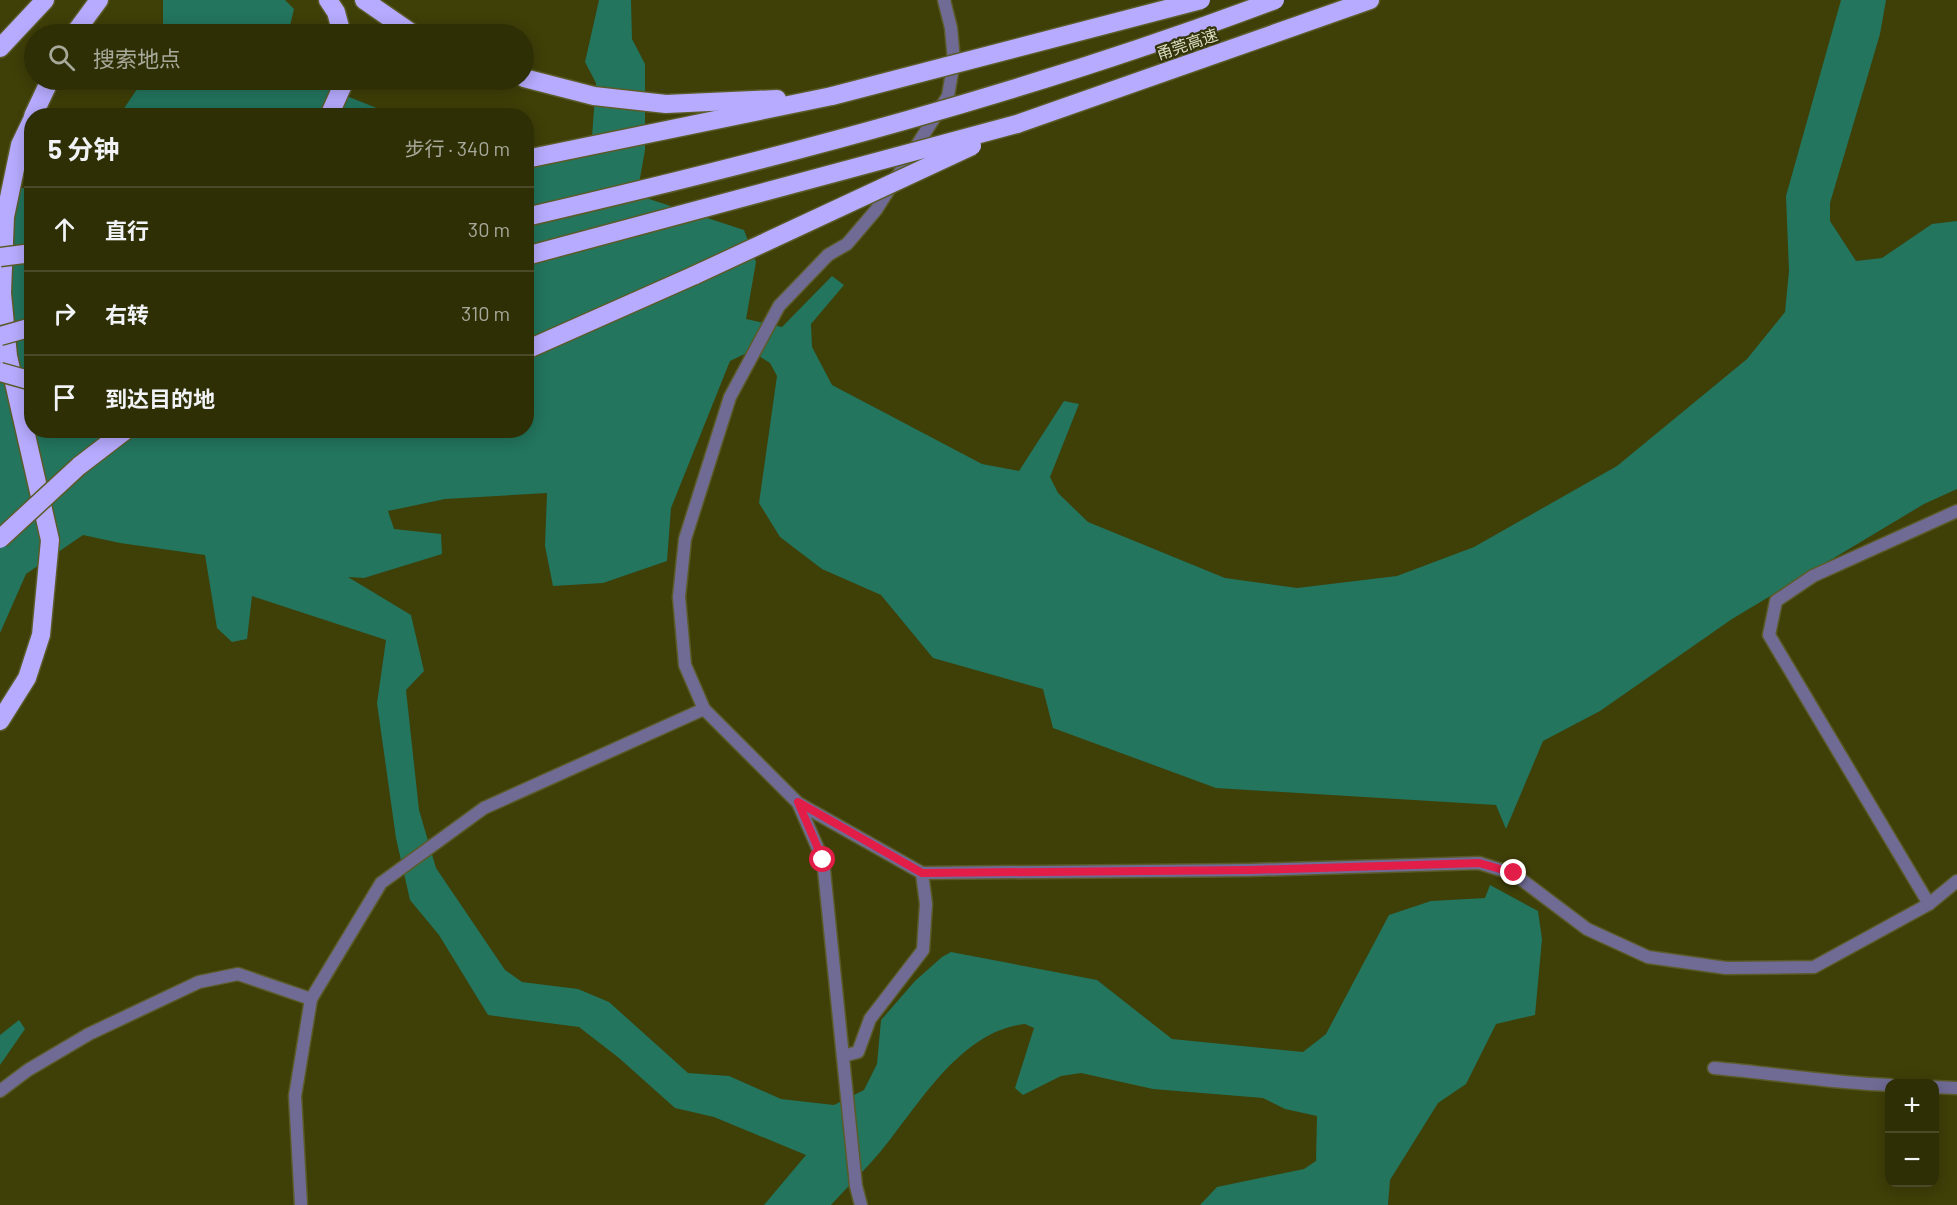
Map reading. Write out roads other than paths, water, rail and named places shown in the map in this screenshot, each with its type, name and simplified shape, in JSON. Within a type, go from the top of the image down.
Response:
[{"type":"highway","points":[[0,48],[45,0]]},
{"type":"highway","points":[[81,24],[99,0]]},
{"type":"highway","points":[[328,0],[336,12],[339,24]]},
{"type":"highway","points":[[364,0],[399,24]]},
{"type":"highway","points":[[534,157],[832,96],[1201,0]]},
{"type":"highway","points":[[534,215],[707,174],[995,96],[1206,26],[1275,0]]},
{"type":"highway","name":"甬莞高速","points":[[1017,124],[1370,0]]},
{"type":"highway","points":[[534,81],[594,96],[666,104],[832,96]]},
{"type":"highway","points":[[37,108],[45,90]]},
{"type":"highway","points":[[333,108],[341,90]]},
{"type":"highway","points":[[534,254],[1017,124]]},
{"type":"highway","points":[[534,346],[706,270],[1017,124]]},
{"type":"highway","points":[[24,136],[20,145],[5,217],[2,293],[8,356],[24,426]]},
{"type":"highway","points":[[0,257],[24,255]]},
{"type":"highway","points":[[0,336],[24,329]]},
{"type":"highway","points":[[0,372],[24,379]]},
{"type":"highway","points":[[0,721],[27,678],[41,635],[50,540],[27,438]]},
{"type":"highway","points":[[0,539],[79,466],[116,438]]},
{"type":"street","points":[[944,0],[951,28],[954,61],[948,96],[876,210],[847,244],[828,255],[779,306],[730,397],[685,539],[679,597],[685,665],[704,709],[798,802],[922,873],[1479,863],[1514,873],[1587,929],[1648,957],[1726,968],[1814,967],[1929,904],[1957,881]]},
{"type":"street","points":[[1929,904],[1769,635],[1776,601],[1813,576],[1957,511]]},
{"type":"street","points":[[301,1205],[295,1096],[311,999],[381,883],[484,808],[704,709]]},
{"type":"street","points":[[798,802],[823,860],[856,1186],[861,1205]]},
{"type":"street","points":[[843,1056],[858,1052],[870,1019],[923,950],[926,904],[922,873]]},
{"type":"street","points":[[0,1091],[28,1070],[89,1034],[200,982],[238,974],[311,999]]},
{"type":"street","points":[[1714,1068],[1790,1074],[1830,1083],[1885,1085]]},
{"type":"street","points":[[1939,1087],[1957,1088]]}]
